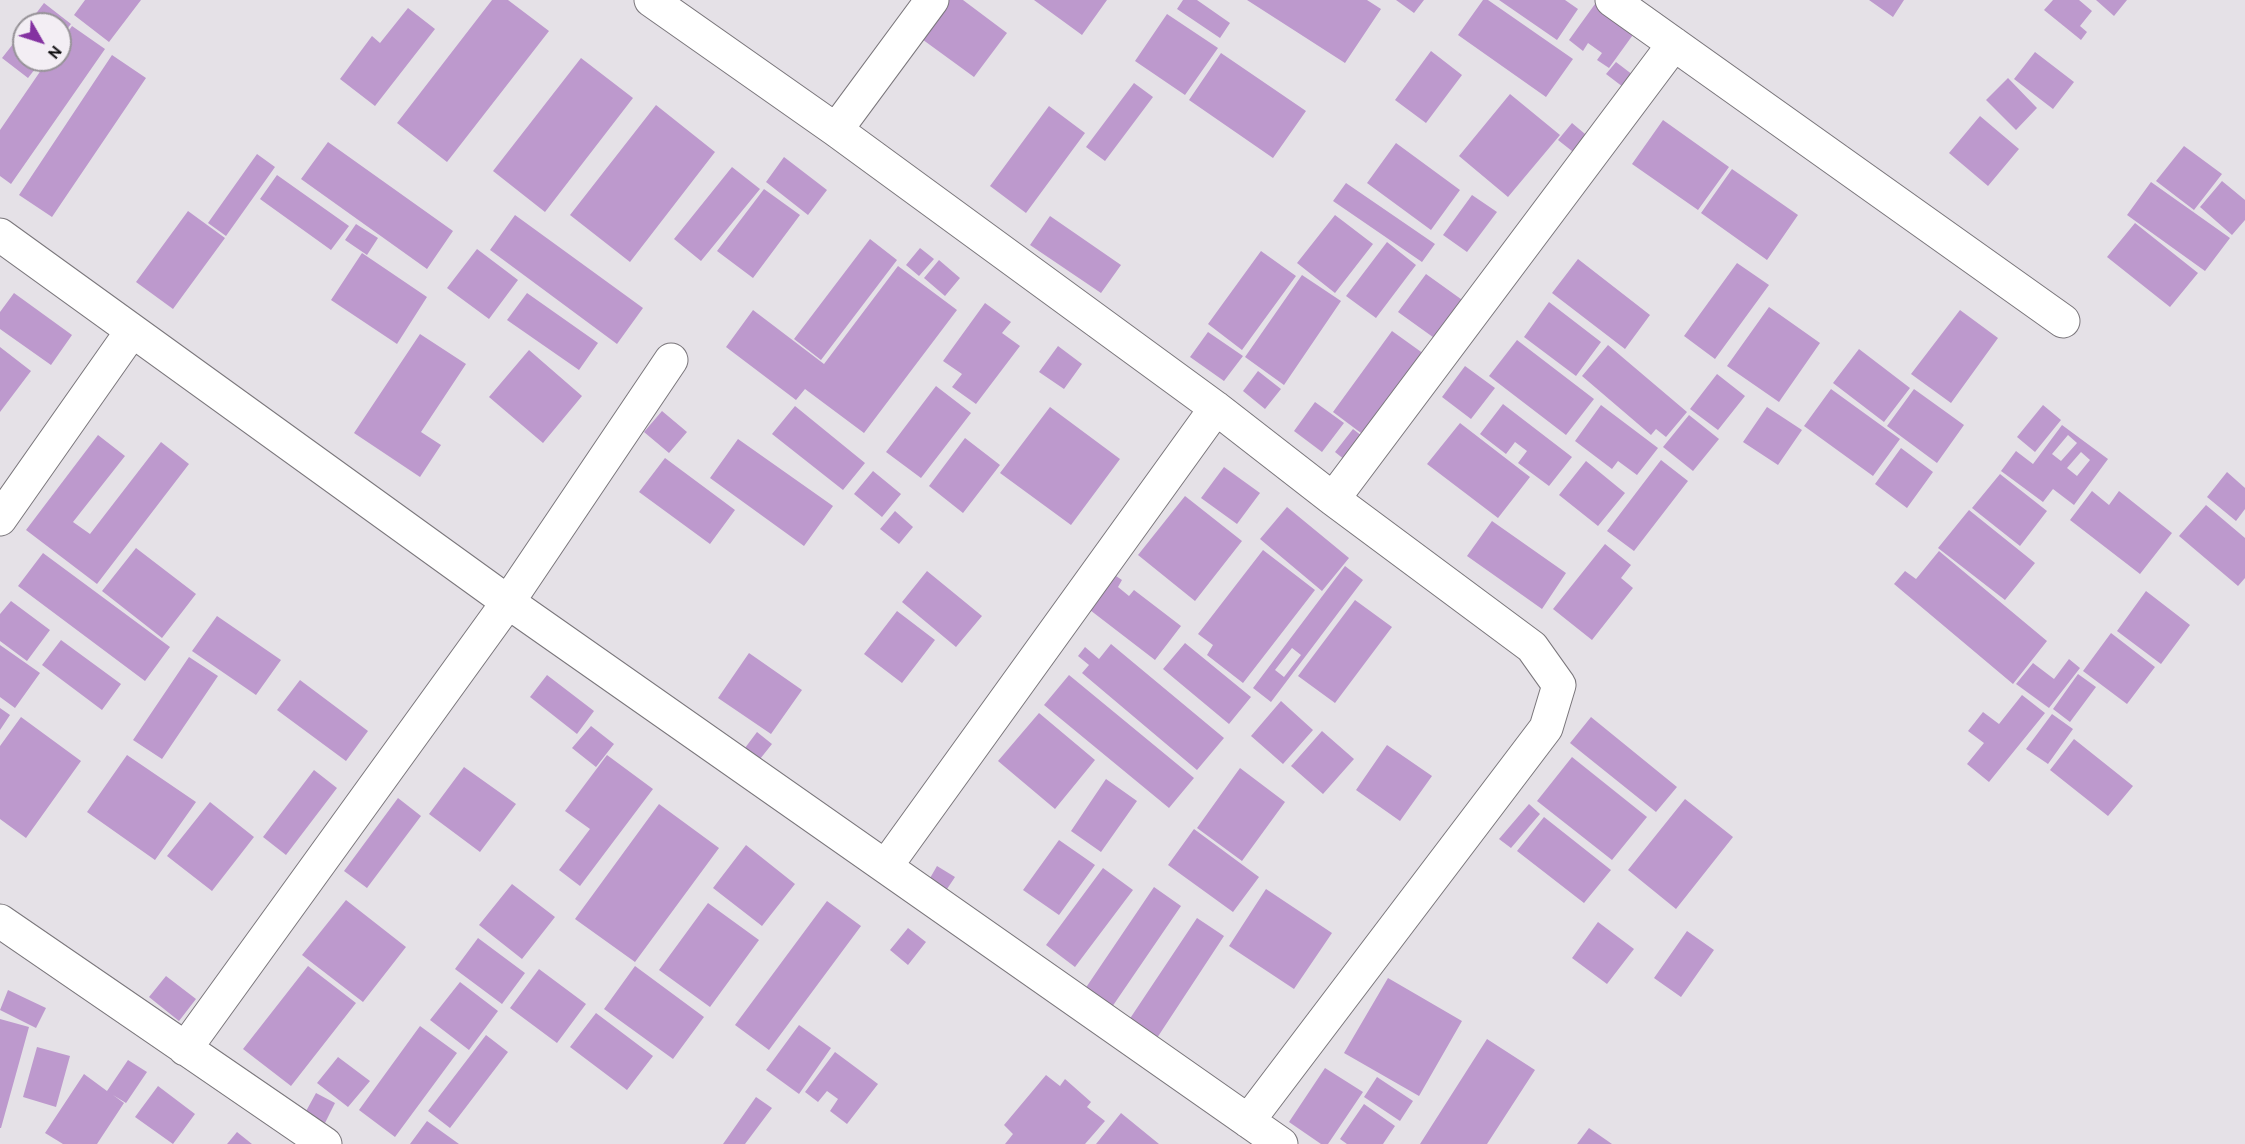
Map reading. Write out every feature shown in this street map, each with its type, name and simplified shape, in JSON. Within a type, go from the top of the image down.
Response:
[{"type":"street","points":[[651,0],[836,130],[1216,408],[1333,499],[1532,647],[1559,685],[1546,728],[1248,1121]]},
{"type":"street","points":[[836,130],[933,0]]},
{"type":"street","points":[[1612,0],[2062,321]]},
{"type":"street","points":[[1333,499],[1674,44]]},
{"type":"street","points":[[0,235],[508,603],[1281,1144]]},
{"type":"street","points":[[0,519],[132,331]]},
{"type":"street","points":[[185,1049],[508,603],[671,360]]},
{"type":"street","points":[[886,866],[1216,408]]},
{"type":"street","points":[[0,921],[325,1144]]},
{"type":"building","points":[[85,0],[141,0],[109,42],[74,15]]},
{"type":"building","points":[[492,0],[508,0],[549,31],[447,162],[397,123]]},
{"type":"building","points":[[940,0],[963,0],[1007,33],[974,77],[915,34]]},
{"type":"building","points":[[1034,0],[1107,0],[1082,35]]},
{"type":"building","points":[[1183,0],[1197,0],[1230,23],[1220,38],[1177,9]]},
{"type":"building","points":[[1247,0],[1367,0],[1381,9],[1345,63]]},
{"type":"building","points":[[1396,0],[1424,0],[1414,13]]},
{"type":"building","points":[[1483,0],[1488,0],[1573,59],[1546,97],[1458,35]]},
{"type":"building","points":[[1499,0],[1565,0],[1578,9],[1557,40]]},
{"type":"building","points":[[1869,0],[1904,0],[1893,17]]},
{"type":"building","points":[[2053,0],[2079,0],[2092,11],[2080,26],[2087,32],[2081,40],[2044,10]]},
{"type":"building","points":[[2096,0],[2127,0],[2114,16]]},
{"type":"building","points":[[44,3],[56,12],[37,12]]},
{"type":"building","points":[[1595,4],[1635,32],[1609,68],[1597,60],[1602,53],[1588,43],[1583,51],[1569,40]]},
{"type":"building","points":[[408,8],[435,29],[375,106],[340,79],[372,36],[380,43]]},
{"type":"building","points":[[1167,14],[1218,48],[1185,95],[1135,61]]},
{"type":"building","points":[[72,26],[105,49],[11,184],[0,176],[0,130],[40,72],[72,72]]},
{"type":"building","points":[[12,45],[12,66],[2,58]]},
{"type":"building","points":[[1431,51],[1462,75],[1426,123],[1395,100]]},
{"type":"building","points":[[2035,52],[2074,82],[2053,109],[2014,79]]},
{"type":"building","points":[[1221,53],[1306,111],[1273,158],[1189,100]]},
{"type":"building","points":[[112,55],[146,78],[52,217],[19,195]]},
{"type":"building","points":[[581,58],[633,98],[545,212],[493,171]]},
{"type":"building","points":[[1616,62],[1633,75],[1623,87],[1606,74]]},
{"type":"building","points":[[20,72],[33,72],[28,78]]},
{"type":"building","points":[[2008,78],[2037,108],[2016,130],[1986,100]]},
{"type":"building","points":[[1134,83],[1153,97],[1105,161],[1086,147]]},
{"type":"building","points":[[1510,94],[1560,135],[1508,197],[1459,156]]},
{"type":"building","points":[[656,105],[715,152],[630,262],[570,215]]},
{"type":"building","points":[[1049,106],[1085,133],[1026,213],[990,186]]},
{"type":"building","points":[[1980,116],[2019,149],[1988,186],[1949,153]]},
{"type":"building","points":[[1663,120],[1729,167],[1698,210],[1632,164]]},
{"type":"building","points":[[1572,123],[1591,139],[1577,155],[1558,140]]},
{"type":"building","points":[[328,142],[453,231],[427,269],[301,179]]},
{"type":"building","points":[[1396,143],[1460,190],[1431,230],[1367,183]]},
{"type":"building","points":[[2184,146],[2222,174],[2194,210],[2156,181]]},
{"type":"building","points":[[257,154],[275,167],[226,236],[208,223]]},
{"type":"building","points":[[784,157],[827,190],[808,215],[766,182]]},
{"type":"building","points":[[732,167],[760,189],[701,261],[674,239]]},
{"type":"building","points":[[1732,169],[1798,215],[1767,260],[1701,213]]},
{"type":"building","points":[[277,175],[349,226],[331,250],[260,199]]},
{"type":"building","points":[[2222,181],[2245,200],[2245,220],[2232,235],[2200,207]]},
{"type":"building","points":[[2151,182],[2230,238],[2205,271],[2127,215]]},
{"type":"building","points":[[1346,183],[1435,244],[1422,262],[1333,201]]},
{"type":"building","points":[[764,189],[800,215],[753,278],[717,251]]},
{"type":"building","points":[[1472,195],[1497,212],[1467,252],[1443,235]]},
{"type":"building","points":[[188,211],[225,238],[173,309],[136,282]]},
{"type":"building","points":[[515,215],[643,308],[617,344],[490,250]]},
{"type":"building","points":[[1335,215],[1373,244],[1335,293],[1297,263]]},
{"type":"building","points":[[1050,216],[1121,265],[1101,293],[1030,245]]},
{"type":"building","points":[[2135,223],[2198,273],[2170,307],[2107,257]]},
{"type":"building","points":[[356,224],[378,238],[367,255],[345,240]]},
{"type":"building","points":[[870,239],[897,260],[821,360],[794,339]]},
{"type":"building","points":[[1387,242],[1416,265],[1376,318],[1346,296]]},
{"type":"building","points":[[920,248],[934,259],[919,276],[906,265]]},
{"type":"building","points":[[477,249],[518,280],[489,319],[447,288]]},
{"type":"building","points":[[1261,251],[1296,276],[1242,350],[1208,324]]},
{"type":"building","points":[[362,253],[427,297],[397,344],[331,300]]},
{"type":"building","points":[[1578,259],[1650,315],[1625,349],[1552,293]]},
{"type":"building","points":[[939,260],[960,278],[945,296],[924,278]]},
{"type":"building","points":[[1737,263],[1769,285],[1715,359],[1684,336]]},
{"type":"building","points":[[898,266],[957,310],[864,433],[805,389],[796,400],[726,347],[753,310],[824,364]]},
{"type":"building","points":[[1426,274],[1465,302],[1437,340],[1398,312]]},
{"type":"building","points":[[1302,275],[1341,301],[1284,385],[1245,357]]},
{"type":"building","points":[[14,293],[72,335],[51,365],[0,329],[0,312]]},
{"type":"building","points":[[527,293],[598,343],[579,370],[507,320]]},
{"type":"building","points":[[1549,302],[1601,342],[1576,376],[1524,337]]},
{"type":"building","points":[[985,303],[1011,322],[1002,333],[1020,346],[976,404],[952,387],[962,374],[943,361]]},
{"type":"building","points":[[1769,307],[1820,343],[1779,402],[1727,366]]},
{"type":"building","points":[[1960,310],[1998,338],[1951,403],[1911,374]]},
{"type":"building","points":[[1392,331],[1424,354],[1365,436],[1333,412]]},
{"type":"building","points":[[1208,332],[1243,356],[1224,381],[1190,357]]},
{"type":"building","points":[[420,334],[466,364],[421,432],[441,445],[420,477],[354,433]]},
{"type":"building","points":[[1517,340],[1594,399],[1566,435],[1489,376]]},
{"type":"building","points":[[1608,345],[1687,412],[1666,437],[1656,429],[1651,435],[1582,376]]},
{"type":"building","points":[[1058,346],[1082,364],[1064,389],[1039,372]]},
{"type":"building","points":[[0,347],[31,371],[0,412]]},
{"type":"building","points":[[1859,349],[1910,388],[1884,422],[1833,383]]},
{"type":"building","points":[[529,350],[582,396],[543,443],[489,397]]},
{"type":"building","points":[[1465,366],[1495,388],[1471,419],[1442,397]]},
{"type":"building","points":[[1258,371],[1281,389],[1265,409],[1243,391]]},
{"type":"building","points":[[1717,374],[1745,396],[1718,430],[1690,409]]},
{"type":"building","points":[[936,386],[971,413],[921,478],[886,452]]},
{"type":"building","points":[[1831,389],[1900,439],[1873,476],[1804,426]]},
{"type":"building","points":[[1914,389],[1964,425],[1937,463],[1887,426]]},
{"type":"building","points":[[1315,402],[1344,423],[1322,452],[1294,431]]},
{"type":"building","points":[[1503,404],[1572,457],[1549,486],[1518,463],[1527,451],[1515,442],[1506,454],[1480,434]]},
{"type":"building","points":[[1601,405],[1658,448],[1637,475],[1618,461],[1612,469],[1575,441]]},
{"type":"building","points":[[2043,405],[2061,420],[2035,452],[2017,437]]},
{"type":"building","points":[[795,406],[865,463],[843,490],[772,434]]},
{"type":"building","points":[[1050,407],[1120,459],[1071,525],[1000,473]]},
{"type":"building","points":[[1767,407],[1802,430],[1778,465],[1743,442]]},
{"type":"building","points":[[662,411],[687,432],[669,453],[644,432]]},
{"type":"building","points":[[1689,415],[1719,439],[1693,471],[1663,447]]},
{"type":"building","points":[[1460,423],[1530,477],[1498,518],[1427,464]]},
{"type":"building","points":[[2062,425],[2108,459],[2074,505],[2053,489],[2043,502],[2001,471],[2016,451],[2033,464]],"holes":[[[2068,435],[2077,443],[2061,461],[2052,454]],[[2081,452],[2090,460],[2077,476],[2067,468]]]},
{"type":"building","points":[[1353,429],[1367,440],[1350,464],[1335,452]]},
{"type":"building","points":[[98,435],[125,456],[73,522],[90,534],[161,442],[189,464],[97,584],[26,530]]},
{"type":"building","points":[[965,438],[1000,465],[963,513],[929,486]]},
{"type":"building","points":[[738,439],[833,506],[804,546],[710,478]]},
{"type":"building","points":[[1901,448],[1933,472],[1907,508],[1875,484]]},
{"type":"building","points":[[665,458],[735,510],[710,544],[639,492]]},
{"type":"building","points":[[1661,460],[1688,481],[1634,551],[1607,531]]},
{"type":"building","points":[[1586,461],[1625,493],[1598,526],[1559,495]]},
{"type":"building","points":[[1224,467],[1260,493],[1237,524],[1201,498]]},
{"type":"building","points":[[873,471],[901,494],[882,517],[854,494]]},
{"type":"building","points":[[2227,472],[2245,488],[2245,509],[2236,521],[2207,497]]},
{"type":"building","points":[[2000,474],[2047,511],[2020,546],[1972,508]]},
{"type":"building","points":[[2092,491],[2109,505],[2119,491],[2172,533],[2140,574],[2070,520]]},
{"type":"building","points":[[1185,496],[1242,541],[1195,601],[1138,555]]},
{"type":"building","points":[[2206,505],[2245,538],[2245,578],[2238,586],[2179,536]]},
{"type":"building","points":[[1287,507],[1349,558],[1322,591],[1260,539]]},
{"type":"building","points":[[1969,510],[2035,563],[2005,600],[1938,548]]},
{"type":"building","points":[[895,511],[913,527],[899,544],[880,529]]},
{"type":"building","points":[[1492,521],[1566,573],[1542,609],[1467,556]]},
{"type":"building","points":[[1605,544],[1631,565],[1621,578],[1633,588],[1592,640],[1553,609]]},
{"type":"building","points":[[136,548],[196,594],[162,638],[102,591]]},
{"type":"building","points":[[1263,550],[1315,590],[1243,683],[1207,655],[1213,645],[1198,634]]},
{"type":"building","points":[[1939,551],[2047,641],[2013,684],[1894,584],[1905,571],[1916,579]]},
{"type":"building","points":[[43,553],[170,647],[145,681],[18,586]]},
{"type":"building","points":[[1345,566],[1363,580],[1271,702],[1253,688]],"holes":[[[1292,648],[1301,655],[1284,677],[1275,670]]]},
{"type":"building","points":[[927,571],[982,616],[956,647],[902,602]]},
{"type":"building","points":[[1116,576],[1122,580],[1118,587],[1129,596],[1134,590],[1181,626],[1155,660],[1090,610]]},
{"type":"building","points":[[2146,591],[2190,625],[2161,664],[2117,631]]},
{"type":"building","points":[[1355,600],[1392,627],[1335,703],[1298,676]]},
{"type":"building","points":[[11,601],[50,630],[27,661],[0,641],[0,614]]},
{"type":"building","points":[[897,611],[935,640],[902,683],[864,654]]},
{"type":"building","points":[[217,616],[281,660],[256,695],[192,651]]},
{"type":"building","points":[[2111,633],[2155,667],[2127,704],[2083,671]]},
{"type":"building","points":[[61,640],[121,684],[102,710],[42,665]]},
{"type":"building","points":[[1185,643],[1251,697],[1229,724],[1163,669]]},
{"type":"building","points":[[1111,644],[1224,738],[1197,770],[1082,673],[1089,665],[1078,656],[1085,647],[1099,659]]},
{"type":"building","points":[[0,645],[40,673],[15,708],[0,697]]},
{"type":"building","points":[[749,653],[802,690],[771,734],[718,698]]},
{"type":"building","points":[[189,657],[218,676],[162,759],[133,740]]},
{"type":"building","points":[[2069,659],[2080,668],[2049,708],[2016,684],[2033,663],[2054,679]]},
{"type":"building","points":[[2078,674],[2096,687],[2070,722],[2053,709]]},
{"type":"building","points":[[547,675],[594,711],[577,734],[530,697]]},
{"type":"building","points":[[1069,675],[1194,778],[1169,808],[1044,705]]},
{"type":"building","points":[[300,680],[368,731],[346,761],[277,710]]},
{"type":"building","points":[[2022,695],[2045,713],[1989,782],[1967,764],[1984,743],[1968,731],[1983,712],[1999,724]]},
{"type":"building","points":[[1281,701],[1313,730],[1283,764],[1251,736]]},
{"type":"building","points":[[0,708],[10,715],[0,730]]},
{"type":"building","points":[[1039,713],[1095,760],[1055,809],[998,761]]},
{"type":"building","points":[[2052,714],[2073,729],[2048,764],[2026,749]]},
{"type":"building","points":[[21,717],[81,761],[26,838],[0,819],[0,746]]},
{"type":"building","points":[[1591,717],[1677,787],[1656,812],[1570,743]]},
{"type":"building","points":[[591,726],[614,744],[596,767],[572,748]]},
{"type":"building","points":[[1322,731],[1354,759],[1323,794],[1291,766]]},
{"type":"building","points":[[757,732],[772,744],[760,759],[745,748]]},
{"type":"building","points":[[2074,739],[2133,786],[2108,816],[2050,770]]},
{"type":"building","points":[[1387,745],[1432,776],[1400,821],[1356,790]]},
{"type":"building","points":[[127,755],[196,802],[155,860],[87,812]]},
{"type":"building","points":[[607,755],[653,789],[580,886],[559,870],[590,829],[565,811]]},
{"type":"building","points":[[1572,757],[1647,817],[1612,860],[1537,801]]},
{"type":"building","points":[[464,767],[516,804],[480,852],[429,814]]},
{"type":"building","points":[[1240,768],[1285,802],[1242,861],[1197,828]]},
{"type":"building","points":[[314,770],[337,788],[286,855],[263,837]]},
{"type":"building","points":[[1106,779],[1137,801],[1101,852],[1071,831]]},
{"type":"building","points":[[398,798],[421,816],[367,888],[344,871]]},
{"type":"building","points":[[1685,799],[1733,837],[1676,909],[1628,870]]},
{"type":"building","points":[[210,802],[254,837],[212,891],[167,856]]},
{"type":"building","points":[[659,804],[719,848],[635,962],[575,919]]},
{"type":"building","points":[[1529,804],[1540,814],[1511,848],[1499,839]]},
{"type":"building","points":[[1544,817],[1611,870],[1584,903],[1517,851]]},
{"type":"building","points":[[1194,829],[1259,877],[1233,912],[1168,865]]},
{"type":"building","points":[[1059,840],[1095,865],[1059,915],[1023,890]]},
{"type":"building","points":[[746,845],[795,884],[762,926],[713,888]]},
{"type":"building","points":[[937,866],[955,877],[943,895],[926,885]]},
{"type":"building","points":[[1103,868],[1133,890],[1075,967],[1046,945]]},
{"type":"building","points":[[512,884],[555,917],[522,959],[479,925]]},
{"type":"building","points":[[1154,887],[1181,906],[1112,1007],[1085,989]]},
{"type":"building","points":[[1266,889],[1332,933],[1294,989],[1229,946]]},
{"type":"building","points":[[346,900],[406,947],[363,1002],[302,955]]},
{"type":"building","points":[[827,901],[861,926],[769,1050],[735,1025]]},
{"type":"building","points":[[708,903],[759,940],[710,1007],[659,970]]},
{"type":"building","points":[[1197,918],[1224,936],[1157,1038],[1129,1020]]},
{"type":"building","points":[[1598,922],[1634,949],[1607,984],[1572,958]]},
{"type":"building","points":[[908,928],[926,942],[908,965],[890,950]]},
{"type":"building","points":[[1687,931],[1714,950],[1681,997],[1654,978]]},
{"type":"building","points":[[478,938],[525,973],[502,1004],[455,969]]},
{"type":"building","points":[[308,966],[356,1003],[291,1086],[243,1049]]},
{"type":"building","points":[[635,966],[704,1017],[673,1059],[604,1009]]},
{"type":"building","points":[[539,969],[586,1004],[557,1043],[510,1008]]},
{"type":"building","points":[[166,976],[196,999],[179,1021],[149,997]]},
{"type":"building","points":[[1388,978],[1462,1021],[1419,1096],[1344,1053]]},
{"type":"building","points":[[460,982],[498,1011],[469,1050],[430,1020]]},
{"type":"building","points":[[8,990],[46,1008],[36,1028],[0,1010]]},
{"type":"building","points":[[596,1013],[653,1056],[627,1090],[570,1047]]},
{"type":"building","points":[[0,1019],[29,1027],[1,1128],[0,1128]]},
{"type":"building","points":[[799,1025],[831,1048],[799,1094],[766,1070]]},
{"type":"building","points":[[420,1026],[457,1053],[395,1137],[359,1110]]},
{"type":"building","points":[[486,1035],[508,1052],[450,1128],[428,1111]]},
{"type":"building","points":[[1487,1039],[1535,1070],[1487,1144],[1420,1144]]},
{"type":"building","points":[[37,1047],[70,1056],[56,1107],[23,1097]]},
{"type":"building","points":[[835,1052],[878,1084],[847,1124],[830,1111],[838,1099],[827,1091],[818,1102],[805,1092]]},
{"type":"building","points":[[338,1057],[370,1081],[348,1107],[317,1083]]},
{"type":"building","points":[[128,1060],[147,1072],[126,1103],[113,1095],[124,1103],[97,1144],[63,1144],[45,1133],[84,1074],[107,1091]]},
{"type":"building","points":[[1325,1068],[1363,1092],[1328,1144],[1321,1144],[1289,1122]]},
{"type":"building","points":[[1046,1075],[1060,1086],[1065,1079],[1091,1102],[1087,1107],[1105,1121],[1085,1144],[1005,1144],[1013,1134],[1004,1125]]},
{"type":"building","points":[[1377,1077],[1413,1101],[1400,1121],[1364,1097]]},
{"type":"building","points":[[158,1086],[195,1114],[173,1144],[135,1117]]},
{"type":"building","points":[[316,1093],[335,1103],[325,1123],[305,1113]]},
{"type":"building","points":[[756,1097],[772,1108],[745,1144],[723,1144]]},
{"type":"building","points":[[1364,1104],[1395,1126],[1383,1144],[1347,1144],[1340,1139]]},
{"type":"building","points":[[1121,1113],[1159,1144],[1096,1144]]},
{"type":"building","points":[[427,1121],[459,1144],[410,1144]]},
{"type":"building","points":[[1589,1128],[1612,1144],[1577,1144]]},
{"type":"building","points":[[237,1132],[252,1144],[227,1144]]}]
